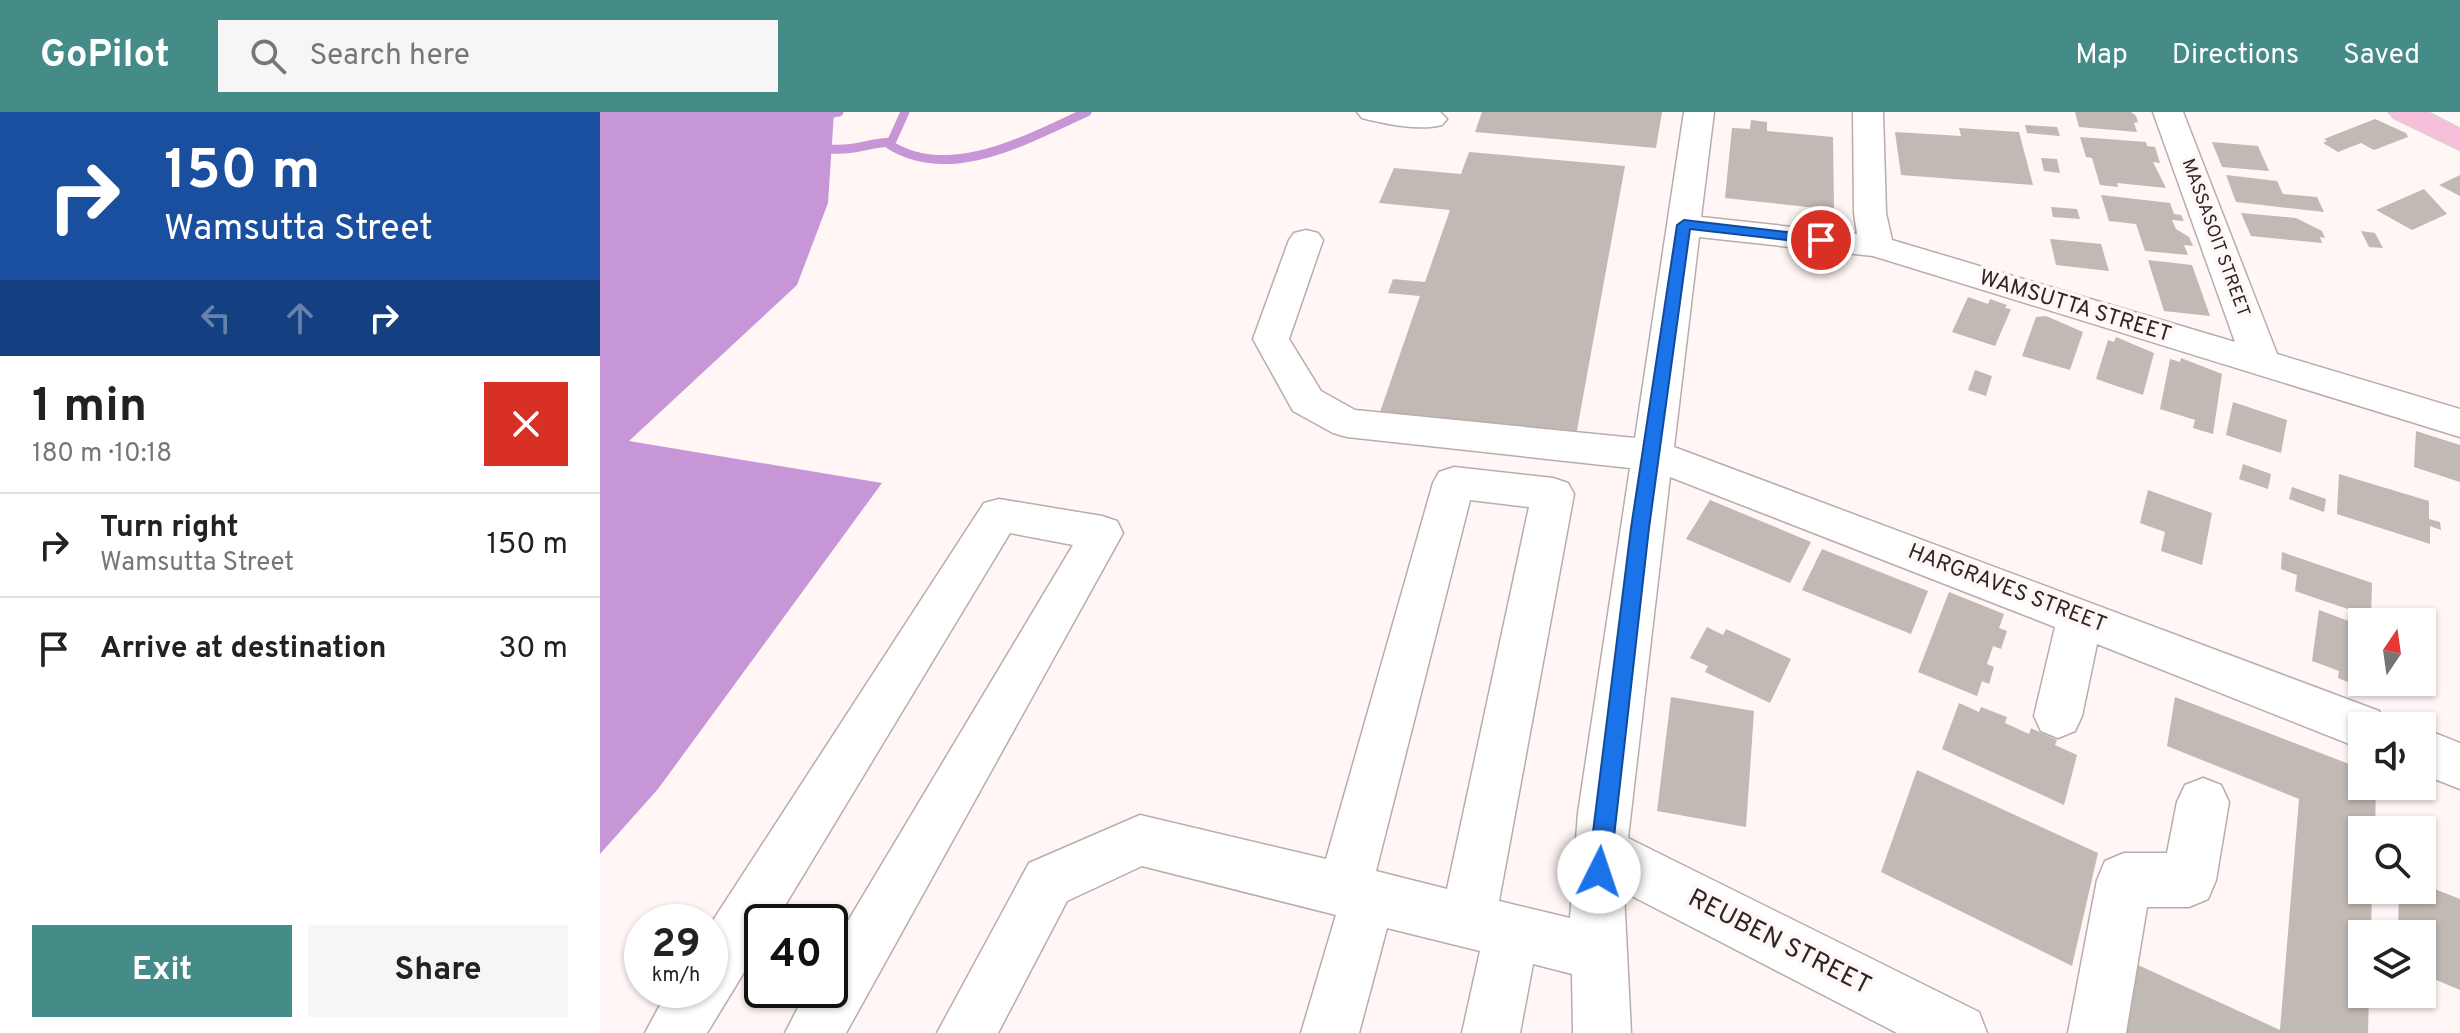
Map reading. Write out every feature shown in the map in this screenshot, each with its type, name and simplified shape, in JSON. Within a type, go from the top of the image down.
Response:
[{"type":"main road","points":[[2404,112],[2460,141]]},
{"type":"street","points":[[1372,112],[1432,119]]},
{"type":"street","points":[[1602,1033],[1600,852],[1699,112]]},
{"type":"street","points":[[1868,112],[1870,213],[1876,246]]},
{"type":"street","name":"MASSASOIT STREET","points":[[2168,112],[2262,364]]},
{"type":"street","name":"WAMSUTTA STREET","points":[[1684,225],[1876,246],[2460,423]]},
{"type":"street","name":"HARGRAVES STREET","points":[[1306,240],[1271,339],[1307,401],[1347,423],[1597,451],[1651,454],[2348,722]]},
{"type":"street","points":[[1330,1033],[1356,893],[1454,483],[1553,494],[1490,926],[1491,1033]]},
{"type":"street","points":[[728,947],[999,515],[1102,533],[814,1033]]},
{"type":"street","points":[[2058,716],[2080,617]]},
{"type":"street","points":[[2436,757],[2460,766]]},
{"type":"street","points":[[2097,1033],[2124,880],[2189,880],[2203,802]]},
{"type":"street","points":[[966,1033],[1048,882],[1140,840],[1599,953]]},
{"type":"street","name":"REUBEN STREET","points":[[1600,852],[1958,1033]]},
{"type":"street","points":[[674,1033],[690,1008]]},
{"type":"shaded area","points":[[600,112],[834,112],[828,203],[797,285],[629,441],[882,483],[658,789],[600,854]]},
{"type":"building","points":[[1482,112],[1662,112],[1656,148],[1475,132]]},
{"type":"building","points":[[2075,112],[2131,112],[2138,122],[2134,123],[2137,132],[2079,127]]},
{"type":"building","points":[[2375,119],[2406,133],[2408,137],[2374,150],[2361,143],[2338,152],[2323,143],[2327,141],[2324,139]]},
{"type":"building","points":[[1751,120],[1767,122],[1767,131],[1833,137],[1834,210],[1725,198],[1732,128],[1750,129]]},
{"type":"building","points":[[2025,125],[2057,127],[2060,136],[2027,133]]},
{"type":"building","points":[[1959,128],[2019,132],[2033,185],[1901,175],[1895,132],[1961,136]]},
{"type":"building","points":[[2080,137],[2146,142],[2147,146],[2155,147],[2160,163],[2153,162],[2166,188],[2117,183],[2118,187],[2100,185],[2092,158],[2086,157]]},
{"type":"building","points":[[2212,142],[2258,146],[2269,171],[2222,167]]},
{"type":"building","points":[[1469,152],[1625,166],[1575,441],[1378,418],[1420,296],[1388,293],[1393,279],[1425,282],[1450,210],[1379,203],[1394,168],[1461,174]]},
{"type":"building","points":[[2041,158],[2057,159],[2060,173],[2044,171]]},
{"type":"building","points":[[2226,175],[2277,181],[2283,194],[2317,197],[2324,212],[2236,202]]},
{"type":"building","points":[[2460,175],[2460,196],[2439,185]]},
{"type":"building","points":[[2424,189],[2447,214],[2412,230],[2376,210]]},
{"type":"building","points":[[2101,195],[2170,203],[2174,214],[2181,215],[2184,221],[2172,220],[2176,229],[2189,237],[2193,246],[2184,245],[2188,255],[2145,251],[2136,224],[2109,221]]},
{"type":"building","points":[[2051,207],[2077,209],[2080,219],[2053,217]]},
{"type":"building","points":[[2241,213],[2296,218],[2322,231],[2325,238],[2320,237],[2322,243],[2251,236]]},
{"type":"building","points":[[2361,231],[2375,233],[2383,248],[2369,247]]},
{"type":"building","points":[[2050,239],[2101,244],[2109,271],[2056,265]]},
{"type":"building","points":[[2148,260],[2192,265],[2210,316],[2164,311]]},
{"type":"building","points":[[1968,297],[1988,304],[1990,299],[2011,309],[1995,346],[1952,332]]},
{"type":"building","points":[[2046,316],[2083,332],[2070,370],[2022,356],[2036,317]]},
{"type":"building","points":[[2116,337],[2154,353],[2143,395],[2096,379],[2108,340],[2114,342]]},
{"type":"building","points":[[2181,358],[2222,374],[2213,434],[2193,428],[2195,420],[2160,409],[2170,359],[2180,362]]},
{"type":"building","points":[[1975,370],[1992,376],[1986,396],[1968,390]]},
{"type":"building","points":[[2233,402],[2287,420],[2281,453],[2226,435]]},
{"type":"building","points":[[2416,431],[2460,445],[2460,482],[2414,467]]},
{"type":"building","points":[[2243,464],[2271,474],[2268,489],[2239,479]]},
{"type":"building","points":[[2339,474],[2429,501],[2429,519],[2440,522],[2441,530],[2430,526],[2430,544],[2337,514]]},
{"type":"building","points":[[2292,487],[2326,499],[2324,512],[2289,499]]},
{"type":"building","points":[[2148,490],[2212,513],[2202,565],[2161,551],[2165,532],[2140,523]]},
{"type":"building","points":[[1710,500],[1811,542],[1790,583],[1686,539]]},
{"type":"building","points":[[1822,549],[1928,591],[1911,634],[1802,590]]},
{"type":"building","points":[[2282,552],[2372,583],[2371,608],[2348,609],[2295,591],[2297,575],[2281,569]]},
{"type":"building","points":[[1949,592],[2004,614],[1999,628],[2007,631],[2001,649],[1993,646],[1987,664],[1994,667],[1989,684],[1982,681],[1977,696],[1918,672]]},
{"type":"building","points":[[2319,610],[2348,621],[2348,682],[2338,678],[2339,671],[2312,661]]},
{"type":"building","points":[[1707,627],[1723,635],[1726,629],[1791,659],[1770,703],[1705,672],[1708,666],[1690,658]]},
{"type":"building","points":[[1671,697],[1754,711],[1746,827],[1657,811]]},
{"type":"building","points":[[2175,697],[2348,764],[2348,800],[2376,800],[2375,816],[2348,816],[2348,904],[2372,904],[2371,920],[2348,920],[2348,1008],[2369,1008],[2368,1033],[2121,1033],[2127,960],[2280,1030],[2299,799],[2167,746]]},
{"type":"building","points":[[1959,703],[1979,712],[1981,707],[2007,717],[2005,723],[2029,734],[2031,728],[2057,740],[2055,745],[2077,755],[2064,805],[1942,749]]},
{"type":"building","points":[[1917,770],[2098,853],[2072,966],[1881,872]]},
{"type":"building","points":[[2436,890],[2460,899],[2460,990],[2436,980],[2436,920],[2398,920],[2399,904],[2436,904]]},
{"type":"waterway","points":[[833,113],[839,112]]},
{"type":"waterway","points":[[905,112],[890,145],[914,156],[938,160],[964,158],[1015,144],[1087,112]]},
{"type":"waterway","points":[[831,149],[891,142]]},
{"type":"route","points":[[1599,872],[1608,776],[1640,528],[1684,225],[1821,240]]}]
